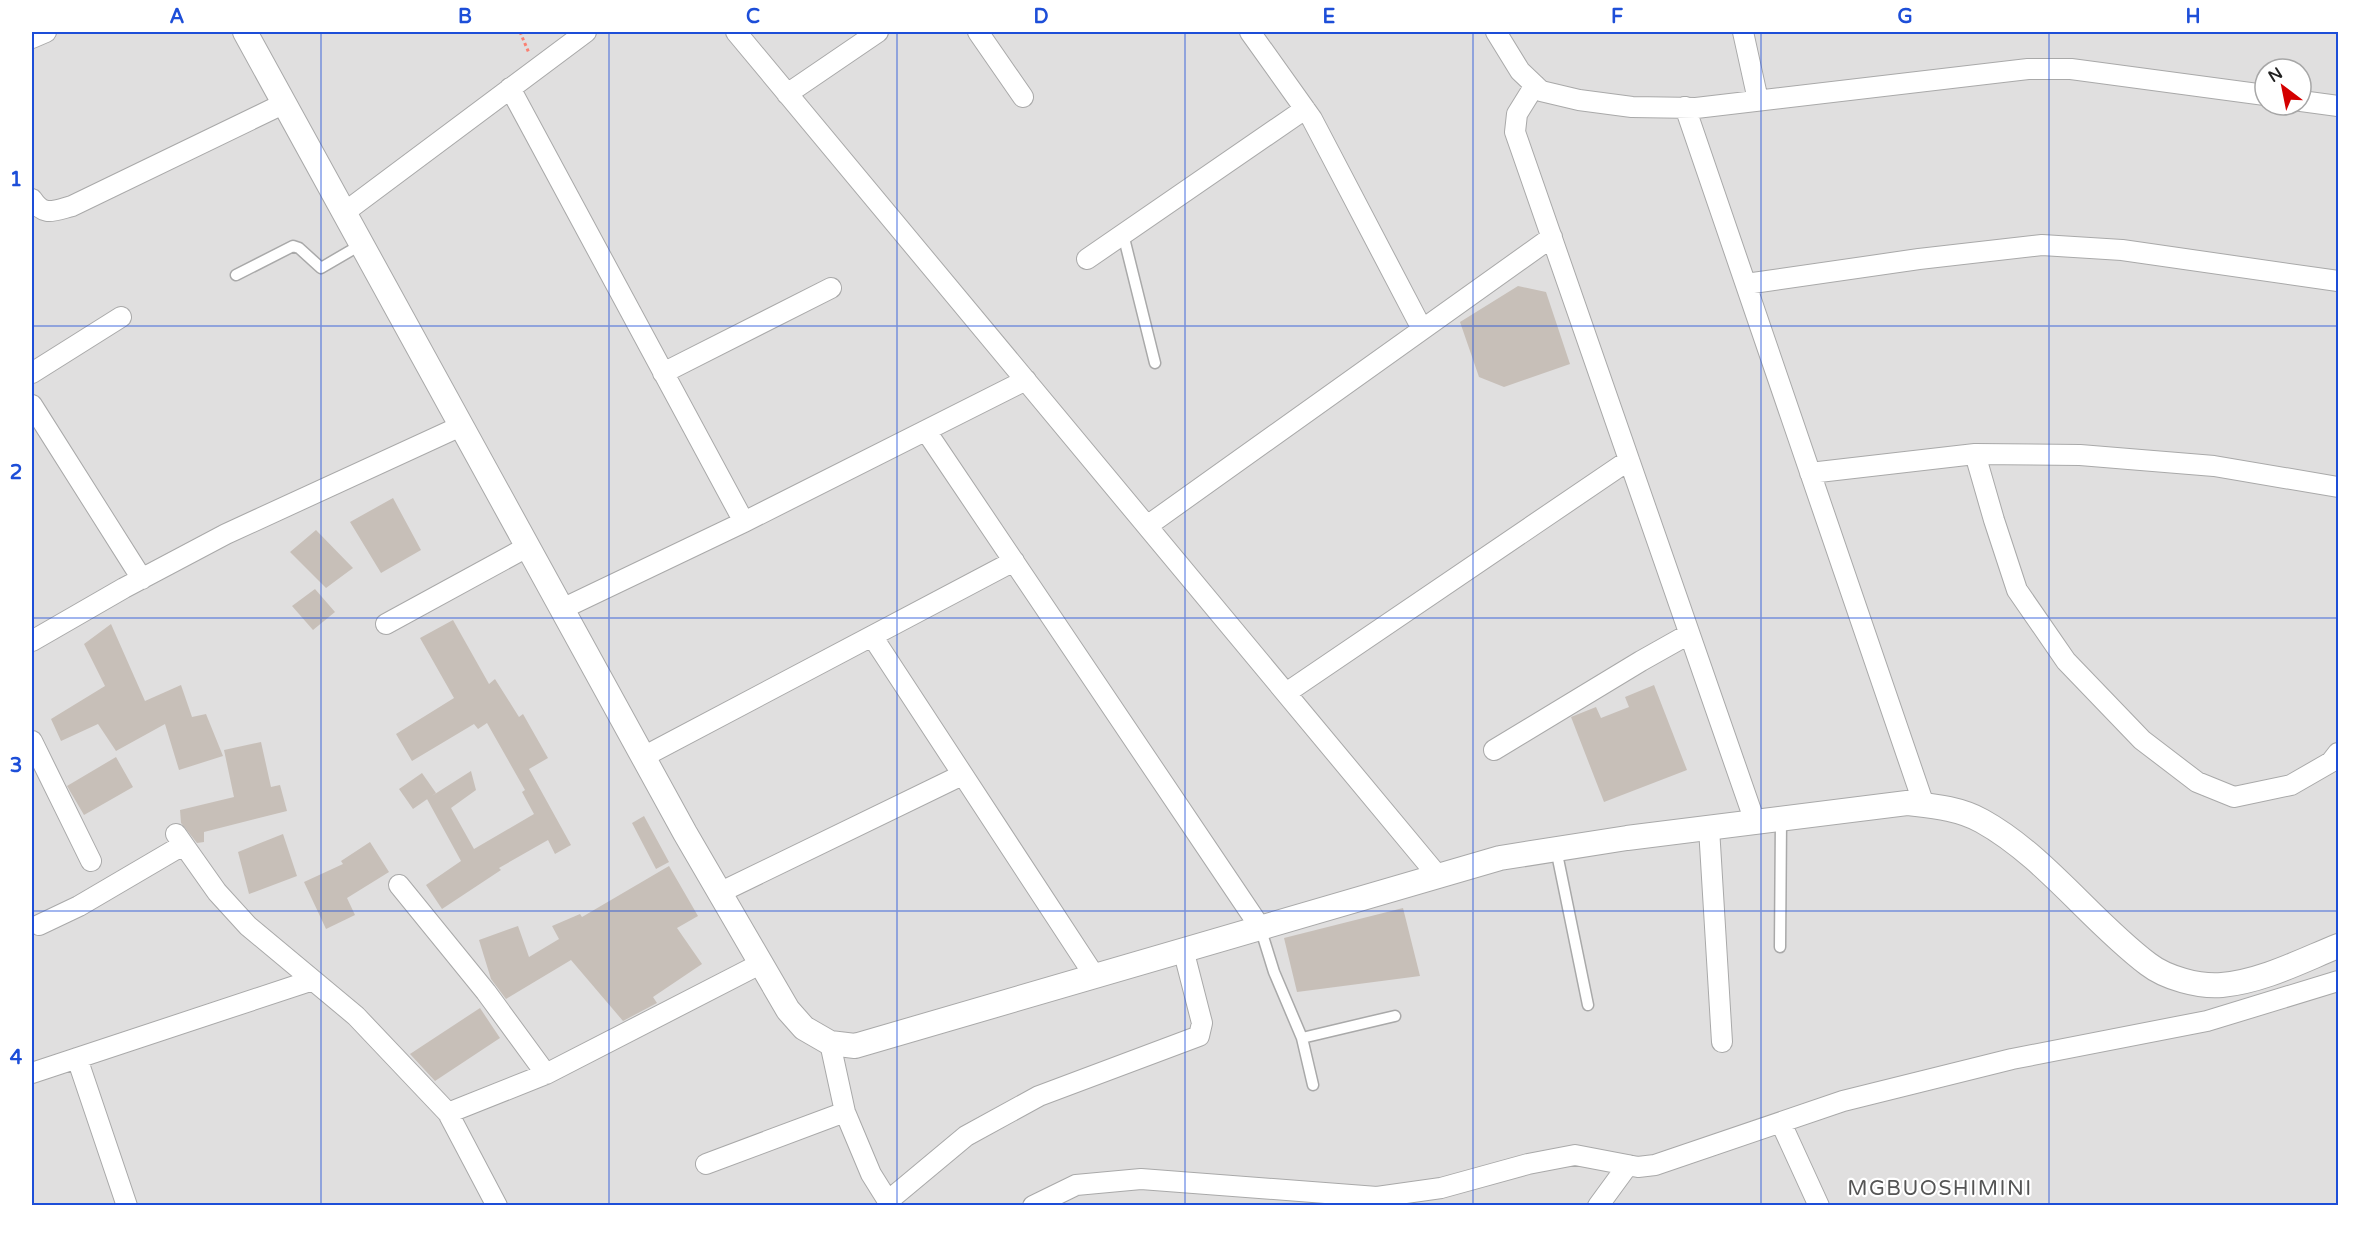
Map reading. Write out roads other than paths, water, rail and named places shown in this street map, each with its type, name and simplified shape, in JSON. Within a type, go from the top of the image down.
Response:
[{"type":"street","points":[[32,38],[46,32]]},
{"type":"street","points":[[245,32],[643,757],[760,964],[788,1010],[804,1028],[830,1043],[855,1046],[1500,858],[1907,803],[1944,807],[1980,819],[2009,837],[2149,965],[2184,981],[2220,985],[2262,977],[2338,946]]},
{"type":"street","points":[[345,212],[586,32]]},
{"type":"street","points":[[735,32],[1438,876]]},
{"type":"street","points":[[787,94],[878,32]]},
{"type":"street","points":[[978,32],[1023,97]]},
{"type":"street","points":[[1250,32],[1305,110],[1422,329]]},
{"type":"street","points":[[1496,32],[1520,71],[1541,91],[1579,100],[1632,107],[1685,107],[1758,100],[2028,69],[2071,69],[2253,93]]},
{"type":"street","points":[[1743,32],[1758,100]]},
{"type":"street","points":[[1535,85],[1517,114],[1515,132],[1755,822]]},
{"type":"street","points":[[510,88],[744,522]]},
{"type":"street","points":[[32,199],[37,207],[47,212],[72,206],[285,103]]},
{"type":"street","points":[[2313,103],[2338,106]]},
{"type":"street","points":[[1685,107],[1924,805]]},
{"type":"street","points":[[1087,259],[1305,110]]},
{"type":"street","points":[[1147,526],[1552,237]]},
{"type":"street","points":[[1746,284],[1919,259],[2042,245],[2122,250],[2338,281]]},
{"type":"street","points":[[663,373],[831,288]]},
{"type":"street","points":[[32,373],[121,317]]},
{"type":"street","points":[[562,609],[744,522],[1026,380]]},
{"type":"street","points":[[32,405],[142,579]]},
{"type":"street","points":[[32,641],[226,534],[461,426]]},
{"type":"street","points":[[926,431],[1260,927]]},
{"type":"street","points":[[1810,473],[1975,454],[2080,455],[2202,465],[2338,487]]},
{"type":"street","points":[[1975,454],[2017,590],[2066,661],[2142,740],[2197,782],[2234,797],[2291,785],[2331,762],[2338,753]]},
{"type":"street","points":[[1286,693],[1629,460]]},
{"type":"street","points":[[386,624],[527,547]]},
{"type":"street","points":[[643,757],[1014,561]]},
{"type":"street","points":[[1494,750],[1689,634]]},
{"type":"street","points":[[872,636],[1094,975]]},
{"type":"street","points":[[32,741],[91,861]]},
{"type":"street","points":[[719,893],[962,775]]},
{"type":"street","points":[[1709,828],[1722,1042]]},
{"type":"street","points":[[39,925],[110,888],[179,840],[218,892],[248,926],[356,1016],[448,1113],[497,1206]]},
{"type":"street","points":[[399,885],[486,992],[546,1074]]},
{"type":"street","points":[[830,1043],[845,1112],[871,1174],[889,1203],[966,1136],[1039,1096],[1199,1036],[1202,1023],[1183,949]]},
{"type":"street","points":[[448,1113],[546,1074],[760,964]]},
{"type":"street","points":[[32,1073],[313,980]]},
{"type":"street","points":[[1033,1206],[1076,1185],[1141,1179],[1346,1200],[1441,1188],[1528,1164],[1575,1155],[1628,1166],[1655,1165],[1843,1101],[2012,1059],[2207,1021],[2338,981]]},
{"type":"street","points":[[76,1058],[127,1206]]},
{"type":"street","points":[[706,1164],[845,1112]]},
{"type":"street","points":[[1781,1123],[1819,1206]]},
{"type":"street","points":[[1599,1206],[1628,1166]]},
{"type":"lane","points":[[1123,234],[1155,363]]},
{"type":"lane","points":[[236,275],[293,246],[299,248],[321,268],[363,244]]},
{"type":"lane","points":[[1780,947],[1781,819]]},
{"type":"lane","points":[[1556,849],[1588,1005]]},
{"type":"lane","points":[[1260,927],[1274,972],[1302,1038],[1313,1085]]},
{"type":"lane","points":[[1302,1038],[1395,1016]]},
{"type":"district","name":"MGBUOSHIMINI","points":[[1940,1188]]}]
